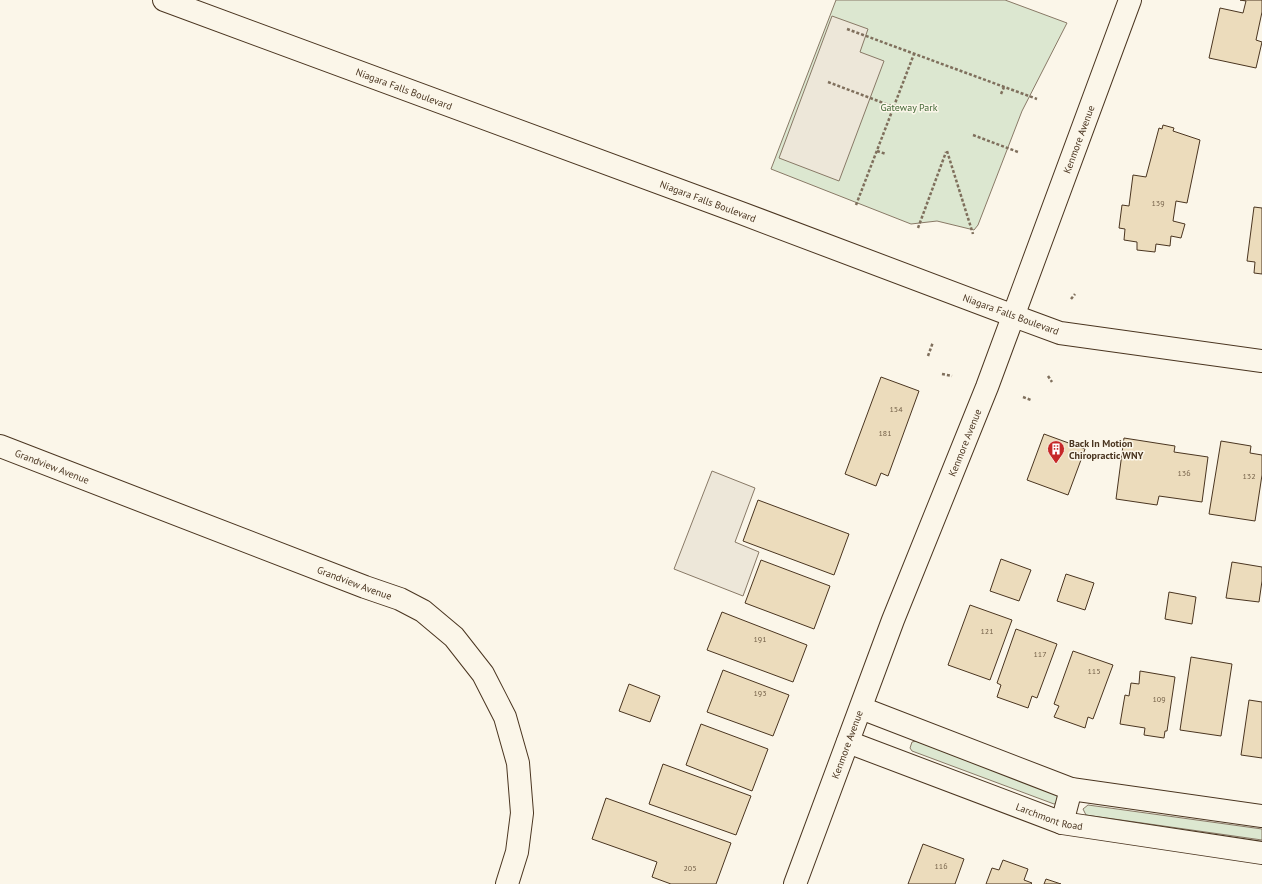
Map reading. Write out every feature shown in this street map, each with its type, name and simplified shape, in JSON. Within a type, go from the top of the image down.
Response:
[{"type":"street","name":"Niagara Falls Boulevard","points":[[164,0],[741,213],[1060,333],[1262,361]]},
{"type":"street","name":"Kenmore Avenue","points":[[795,884],[898,607],[1014,316],[1130,0]]},
{"type":"street","name":"Grandview Avenue","points":[[0,446],[365,587],[400,599],[423,611],[454,637],[483,674],[502,710],[518,763],[522,813],[518,852],[507,884]]},
{"type":"street","points":[[861,708],[1071,789],[1262,816]]},
{"type":"street","name":"Larchmont Road","points":[[848,742],[1062,823],[1262,853]]},
{"type":"street","points":[[1062,823],[1071,789]]},
{"type":"path","points":[[847,29],[1037,100]]},
{"type":"path","points":[[856,205],[914,54]]},
{"type":"path","points":[[828,82],[894,107]]},
{"type":"path","points":[[1001,94],[1004,87]]},
{"type":"path","points":[[973,135],[1018,152]]},
{"type":"path","points":[[877,151],[886,154]]},
{"type":"path","points":[[918,228],[947,151],[973,234]]},
{"type":"path","points":[[1071,299],[1075,294]]},
{"type":"path","points":[[928,356],[933,342]]},
{"type":"path","points":[[942,374],[952,376]]},
{"type":"path","points":[[1048,376],[1052,382]]},
{"type":"path","points":[[1023,397],[1031,400]]},
{"type":"green space","name":"Gateway Park","points":[[836,0],[1005,0],[1067,23],[1022,111],[978,225],[974,230],[937,221],[911,224],[771,169]]},
{"type":"green space","points":[[916,741],[1058,794],[1060,797],[1058,803],[1054,804],[912,751],[910,748],[912,742]]},
{"type":"green space","points":[[1088,805],[1262,829],[1262,840],[1086,815],[1083,809]]},
{"type":"shaded area","points":[[832,16],[868,29],[860,52],[884,61],[839,181],[779,158]]},
{"type":"shaded area","points":[[712,471],[755,488],[735,542],[759,552],[743,596],[674,569]]},
{"type":"building","points":[[1240,0],[1262,0],[1262,12],[1256,40],[1262,42],[1256,68],[1209,58],[1220,8],[1243,13],[1246,1]]},
{"type":"building","points":[[1163,125],[1174,128],[1173,131],[1200,140],[1187,203],[1176,201],[1173,221],[1185,224],[1181,238],[1171,236],[1170,246],[1156,244],[1155,252],[1137,250],[1137,242],[1124,240],[1125,229],[1119,228],[1122,205],[1129,206],[1133,175],[1146,177],[1159,128],[1162,129]]},
{"type":"building","points":[[1254,207],[1262,208],[1262,274],[1254,273],[1255,262],[1247,261]]},
{"type":"building","points":[[881,377],[919,391],[888,476],[881,473],[876,486],[845,474]]},
{"type":"building","name":"Back In Motion Chiropractic WNY","points":[[1044,434],[1085,449],[1068,495],[1027,480]]},
{"type":"building","points":[[1124,438],[1175,446],[1174,452],[1208,457],[1202,502],[1159,496],[1157,505],[1116,499]]},
{"type":"building","points":[[1221,441],[1251,446],[1250,453],[1262,455],[1262,475],[1255,521],[1209,514]]},
{"type":"building","points":[[758,500],[849,534],[834,575],[743,541]]},
{"type":"building","points":[[1001,559],[1031,570],[1019,601],[990,591]]},
{"type":"building","points":[[761,560],[830,586],[814,629],[745,603]]},
{"type":"building","points":[[1232,562],[1262,567],[1259,602],[1226,598]]},
{"type":"building","points":[[1066,574],[1094,583],[1085,610],[1057,601]]},
{"type":"building","points":[[1169,592],[1196,597],[1192,624],[1165,619]]},
{"type":"building","points":[[970,605],[1012,620],[990,680],[948,665]]},
{"type":"building","points":[[722,612],[807,645],[793,682],[707,650]]},
{"type":"building","points":[[1016,629],[1057,644],[1037,698],[1032,696],[1028,708],[997,697],[1001,685],[997,683]]},
{"type":"building","points":[[1073,651],[1113,665],[1093,719],[1088,717],[1085,728],[1054,717],[1059,706],[1054,704]]},
{"type":"building","points":[[1191,657],[1232,664],[1221,736],[1180,730]]},
{"type":"building","points":[[723,670],[789,695],[773,736],[707,712]]},
{"type":"building","points":[[1140,671],[1175,677],[1167,731],[1165,731],[1164,738],[1144,735],[1145,728],[1120,724],[1125,695],[1129,696],[1131,683],[1139,684]]},
{"type":"building","points":[[629,684],[660,696],[650,722],[619,711]]},
{"type":"building","points":[[1249,700],[1262,702],[1262,758],[1241,755]]},
{"type":"building","points":[[701,724],[768,749],[752,791],[686,765]]},
{"type":"building","points":[[663,764],[751,796],[736,835],[649,804]]},
{"type":"building","points":[[606,798],[731,843],[716,884],[671,884],[652,877],[657,862],[592,839]]},
{"type":"building","points":[[923,844],[964,859],[955,884],[908,884]]},
{"type":"building","points":[[1003,860],[1028,869],[1024,880],[1032,883],[986,884],[992,868],[999,870]]},
{"type":"building","points":[[1046,879],[1061,884],[1044,884]]},
{"type":"place","name":"Back In Motion Chiropractic WNY","points":[[1056,464]]}]
